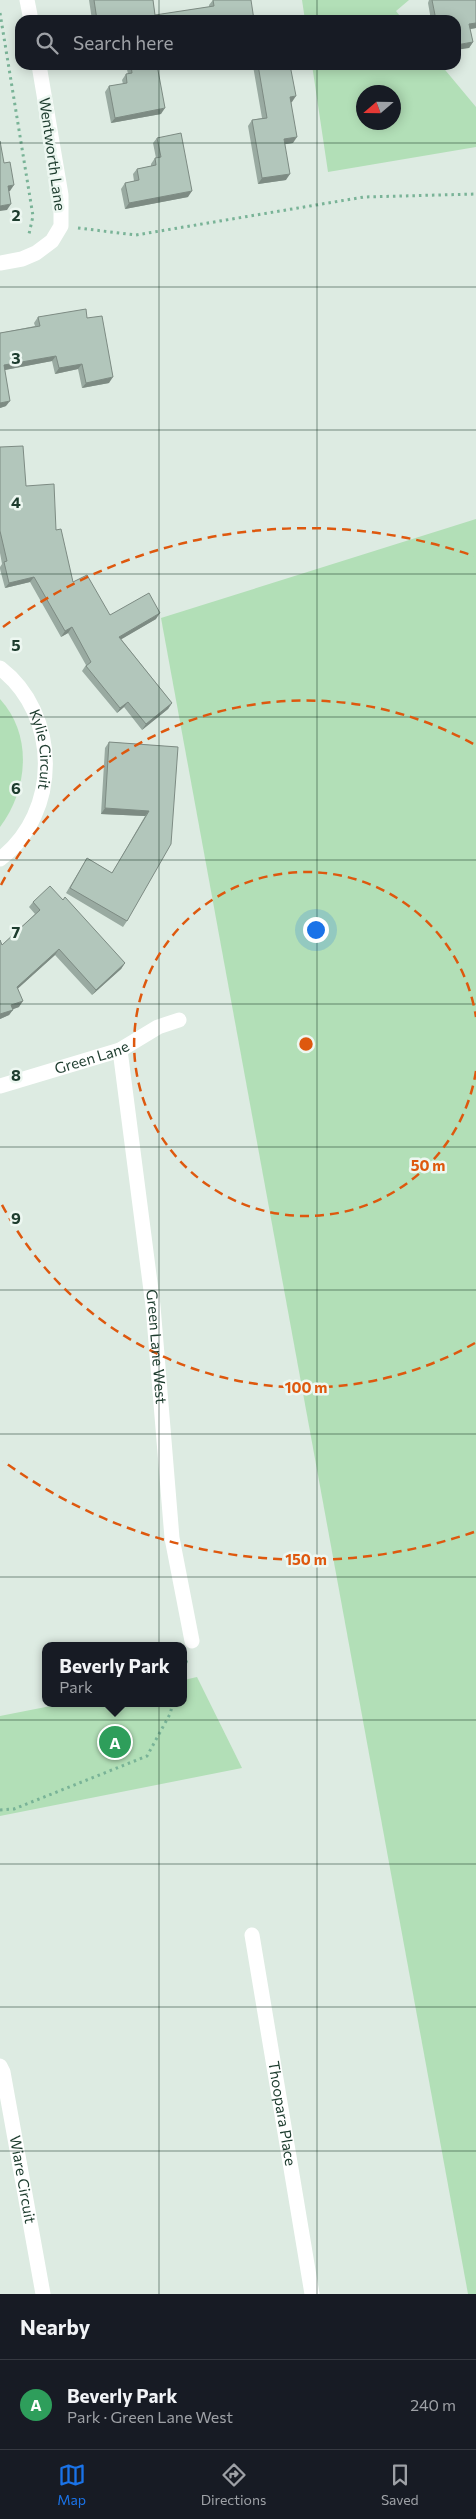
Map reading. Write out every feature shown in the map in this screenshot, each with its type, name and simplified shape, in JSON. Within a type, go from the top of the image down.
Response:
[{"type":"street","points":[[27,0],[30,15]]},
{"type":"street","name":"Wentworth Lane","points":[[22,260],[36,253],[52,241],[61,226],[61,195],[40,70]]},
{"type":"street","points":[[0,263],[22,260]]},
{"type":"street","name":"Kylie Circuit","points":[[0,668],[21,690],[35,712],[44,740],[46,775],[44,790],[31,822],[22,838],[0,859]]},
{"type":"street","name":"Green Lane","points":[[0,1086],[120,1050],[158,1027],[179,1020]]},
{"type":"street","name":"Green Lane West","points":[[120,1050],[153,1306],[172,1538],[192,1642]]},
{"type":"street","name":"Thoopara Place","points":[[252,1935],[312,2294]]},
{"type":"street","name":"Wiare Circuit","points":[[0,2066],[3,2072],[43,2294]]},
{"type":"path","points":[[0,13],[33,216],[22,260]]},
{"type":"path","points":[[61,226],[136,235],[364,197],[476,194]]},
{"type":"path","points":[[0,1810],[14,1809],[147,1756],[172,1707]]},
{"type":"green space","points":[[302,0],[409,0],[396,11],[399,15],[304,15]]},
{"type":"green space","points":[[313,70],[445,70],[476,107],[476,147],[328,172]]},
{"type":"green space","points":[[476,519],[476,2294],[468,2294],[161,618]]},
{"type":"green space","points":[[0,699],[11,713],[18,729],[23,763],[21,780],[16,796],[0,827]]},
{"type":"green space","points":[[197,1677],[242,1768],[0,1816],[0,1716],[46,1707],[187,1707],[187,1679]]},
{"type":"building","points":[[94,0],[153,0],[155,15],[96,15]]},
{"type":"building","points":[[213,0],[251,0],[253,15],[155,15],[214,6]]},
{"type":"building","points":[[432,0],[476,0],[476,23],[469,24],[473,42],[461,44],[461,15],[435,15]]},
{"type":"building","points":[[132,70],[158,70],[165,108],[115,118],[109,86],[127,83],[126,74],[132,73]]},
{"type":"building","points":[[259,70],[291,70],[296,96],[290,97],[297,137],[284,139],[290,174],[262,178],[252,120],[267,118]]},
{"type":"building","points":[[181,133],[192,191],[129,203],[125,183],[139,180],[137,169],[156,165],[155,158],[161,157],[157,138]]},
{"type":"building","points":[[0,141],[4,163],[10,162],[14,185],[8,186],[11,204],[0,206]]},
{"type":"building","points":[[86,309],[87,318],[102,316],[113,377],[86,383],[82,364],[59,368],[56,356],[4,365],[10,401],[0,403],[0,333],[40,326],[38,317]]},
{"type":"building","points":[[23,446],[26,486],[54,484],[56,530],[61,529],[73,582],[87,575],[110,615],[149,593],[160,613],[119,637],[172,703],[146,724],[128,702],[120,708],[86,666],[91,662],[72,627],[65,631],[34,577],[9,583],[4,562],[7,561],[0,531],[0,447]]},
{"type":"building","points":[[109,742],[178,747],[171,844],[127,921],[70,888],[87,858],[112,873],[149,811],[105,808]]},
{"type":"building","points":[[50,886],[63,900],[65,897],[125,963],[96,990],[59,949],[17,987],[23,1001],[11,1005],[13,1010],[0,1014],[0,940],[2,945],[40,910],[33,902]]},
{"type":"place","name":"Beverly Park","points":[[115,1742]]}]
